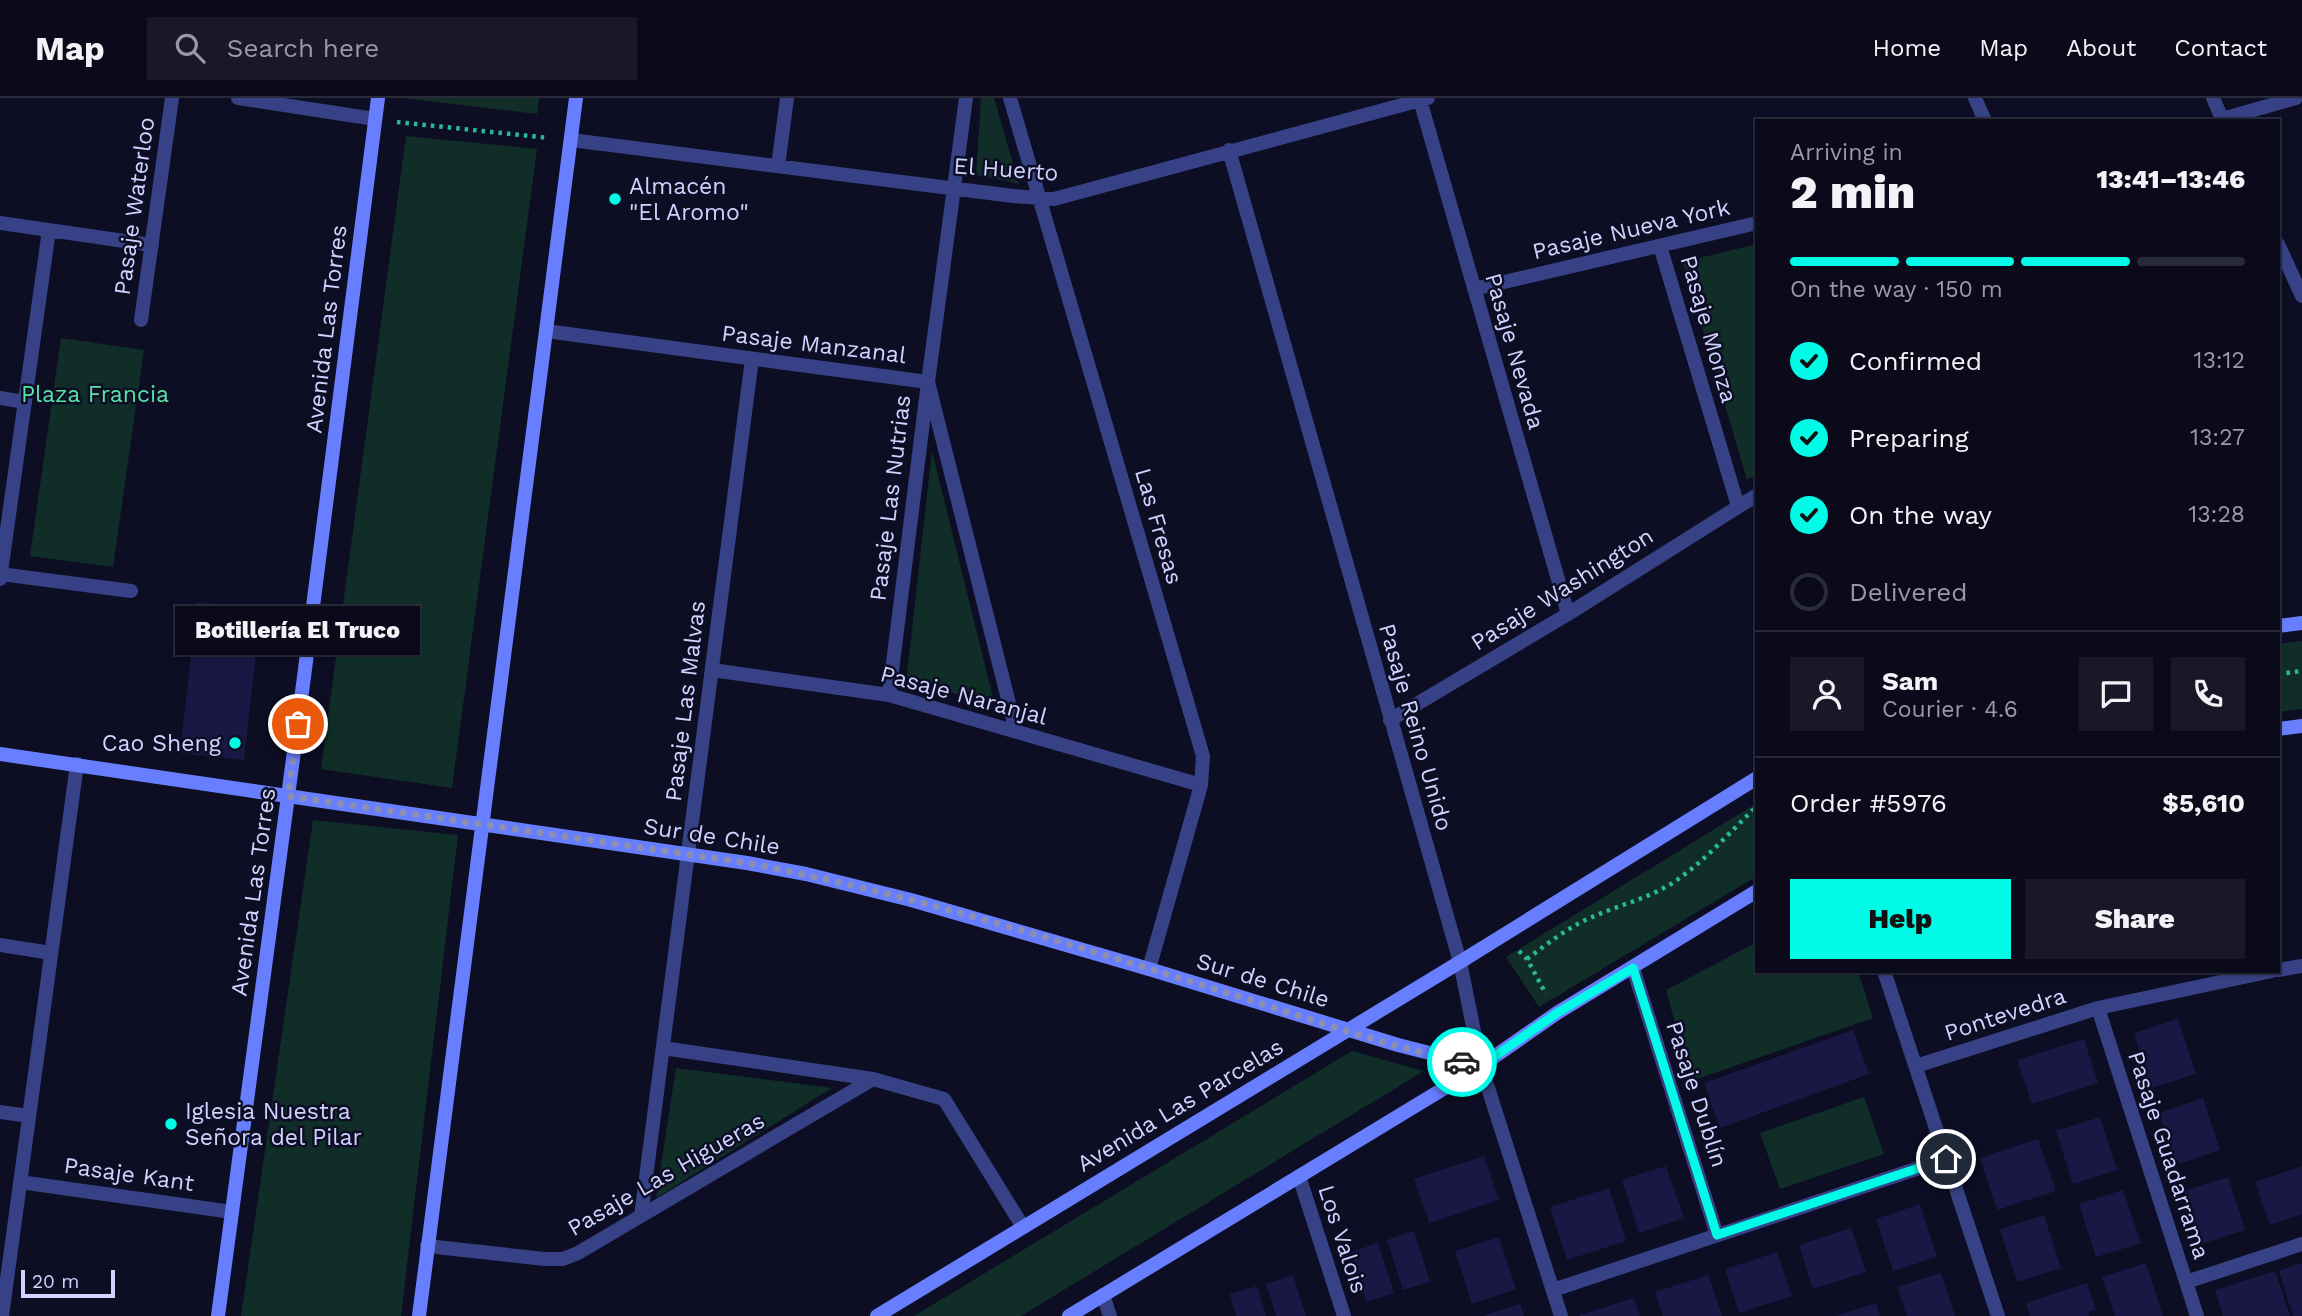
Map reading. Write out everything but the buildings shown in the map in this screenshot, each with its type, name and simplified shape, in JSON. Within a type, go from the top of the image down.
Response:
[{"type":"street","name":"Pasaje Waterloo","points":[[141,320],[172,98]]},
{"type":"street","points":[[238,98],[375,120]]},
{"type":"street","name":"Avenida Las Torres","points":[[218,1316],[378,98]]},
{"type":"street","points":[[419,1316],[576,98]]},
{"type":"street","points":[[778,166],[787,98]]},
{"type":"street","name":"Pasaje Las Nutrias","points":[[889,695],[966,98]]},
{"type":"street","name":"Las Fresas","points":[[1010,98],[1203,755],[1200,785],[1149,969]]},
{"type":"street","points":[[1975,98],[1985,119]]},
{"type":"street","points":[[2213,98],[2223,119]]},
{"type":"street","points":[[2226,119],[2296,98]]},
{"type":"street","name":"El Huerto","points":[[571,140],[1038,198],[1071,195],[1424,99]]},
{"type":"street","name":"Pasaje Nevada","points":[[1424,99],[1474,289],[1568,614]]},
{"type":"street","name":"Pasaje Reino Unido","points":[[1229,150],[1460,962],[1481,1066],[1561,1316]]},
{"type":"street","points":[[0,223],[152,245]]},
{"type":"street","name":"Pasaje Nueva York","points":[[1474,289],[1755,223]]},
{"type":"street","points":[[0,579],[49,230]]},
{"type":"street","name":"Pasaje Monza","points":[[1660,246],[1738,506]]},
{"type":"street","points":[[2280,248],[2302,296]]},
{"type":"street","name":"Pasaje Manzanal","points":[[546,331],[928,382],[1016,732]]},
{"type":"street","name":"Pasaje Las Malvas","points":[[641,1216],[752,359]]},
{"type":"street","points":[[0,398],[24,402]]},
{"type":"street","name":"Pasaje Washington","points":[[1390,720],[1568,614],[1755,496]]},
{"type":"street","points":[[0,574],[131,591]]},
{"type":"street","points":[[2280,626],[2302,623]]},
{"type":"street","name":"Pasaje Naranjal","points":[[712,670],[889,695],[1200,785]]},
{"type":"street","points":[[2280,729],[2302,726]]},
{"type":"street","name":"Sur de Chile","points":[[0,754],[747,863],[858,886],[1149,969],[1347,1030],[1481,1066]]},
{"type":"street","points":[[2,1316],[77,764]]},
{"type":"street","name":"Avenida Las Parcelas","points":[[877,1316],[1755,779]]},
{"type":"street","points":[[1069,1316],[1481,1066],[1557,1013],[1755,892]]},
{"type":"street","points":[[0,945],[51,953]]},
{"type":"street","points":[[2280,970],[2302,966]]},
{"type":"street","name":"Pasaje Dublín","points":[[1633,968],[1717,1235]]},
{"type":"street","points":[[1885,973],[1998,1316]]},
{"type":"street","name":"Pontevedra","points":[[1916,1066],[2098,1008],[2263,973]]},
{"type":"street","name":"Pasaje Guadarrama","points":[[2098,1008],[2197,1316]]},
{"type":"street","points":[[663,1048],[873,1079],[944,1099],[1023,1227]]},
{"type":"street","name":"Pasaje Las Higueras","points":[[427,1246],[563,1259],[578,1253],[873,1079]]},
{"type":"street","points":[[0,1112],[29,1116]]},
{"type":"street","points":[[1553,1290],[1946,1159]]},
{"type":"street","name":"Los Valois","points":[[1299,1176],[1344,1316]]},
{"type":"street","name":"Pasaje Kant","points":[[20,1182],[232,1212]]},
{"type":"street","points":[[2186,1282],[2302,1244]]},
{"type":"street","points":[[1103,1295],[1110,1316]]},
{"type":"path","points":[[375,120],[571,140]]},
{"type":"path","points":[[2280,674],[2302,671]]},
{"type":"path","points":[[1527,959],[1564,932],[1590,918],[1651,895],[1674,882],[1706,857],[1755,808]]},
{"type":"path","points":[[1504,934],[1527,959],[1557,1013]]},
{"type":"green space","points":[[402,98],[539,98],[537,114]]},
{"type":"green space","points":[[981,98],[994,98],[1019,184],[976,175]]},
{"type":"green space","points":[[406,136],[537,149],[452,788],[321,769]]},
{"type":"green space","points":[[1755,244],[1755,475],[1747,480],[1683,262]]},
{"type":"green space","name":"Plaza Francia","points":[[61,338],[144,350],[113,567],[30,556]]},
{"type":"green space","points":[[932,451],[994,702],[906,683]]},
{"type":"green space","points":[[2302,641],[2302,709],[2280,712],[2280,644]]},
{"type":"green space","points":[[1755,804],[1755,877],[1539,1007],[1506,957]]},
{"type":"green space","points":[[313,820],[458,835],[401,1316],[241,1316]]},
{"type":"green space","points":[[1755,943],[1755,973],[1859,973],[1873,1018],[1691,1081],[1666,990]]},
{"type":"green space","points":[[1352,1051],[1424,1071],[1021,1316],[914,1316]]},
{"type":"green space","points":[[676,1068],[832,1088],[656,1198]]},
{"type":"green space","points":[[1864,1097],[1884,1154],[1780,1189],[1760,1133]]},
{"type":"way so far","points":[[298,724],[288,796],[806,874],[911,900],[1462,1062]]},
{"type":"place","name":"Almacén \"El Aromo\"","points":[[615,199]]},
{"type":"place","name":"Botillería El Truco","points":[[298,724]]},
{"type":"place","name":"Cao Sheng","points":[[235,743]]},
{"type":"place","name":"Iglesia Nuestra Señora del Pilar","points":[[171,1124]]},
{"type":"route","points":[[1462,1062],[1481,1066],[1557,1013],[1633,968],[1717,1235],[1946,1159]]}]
